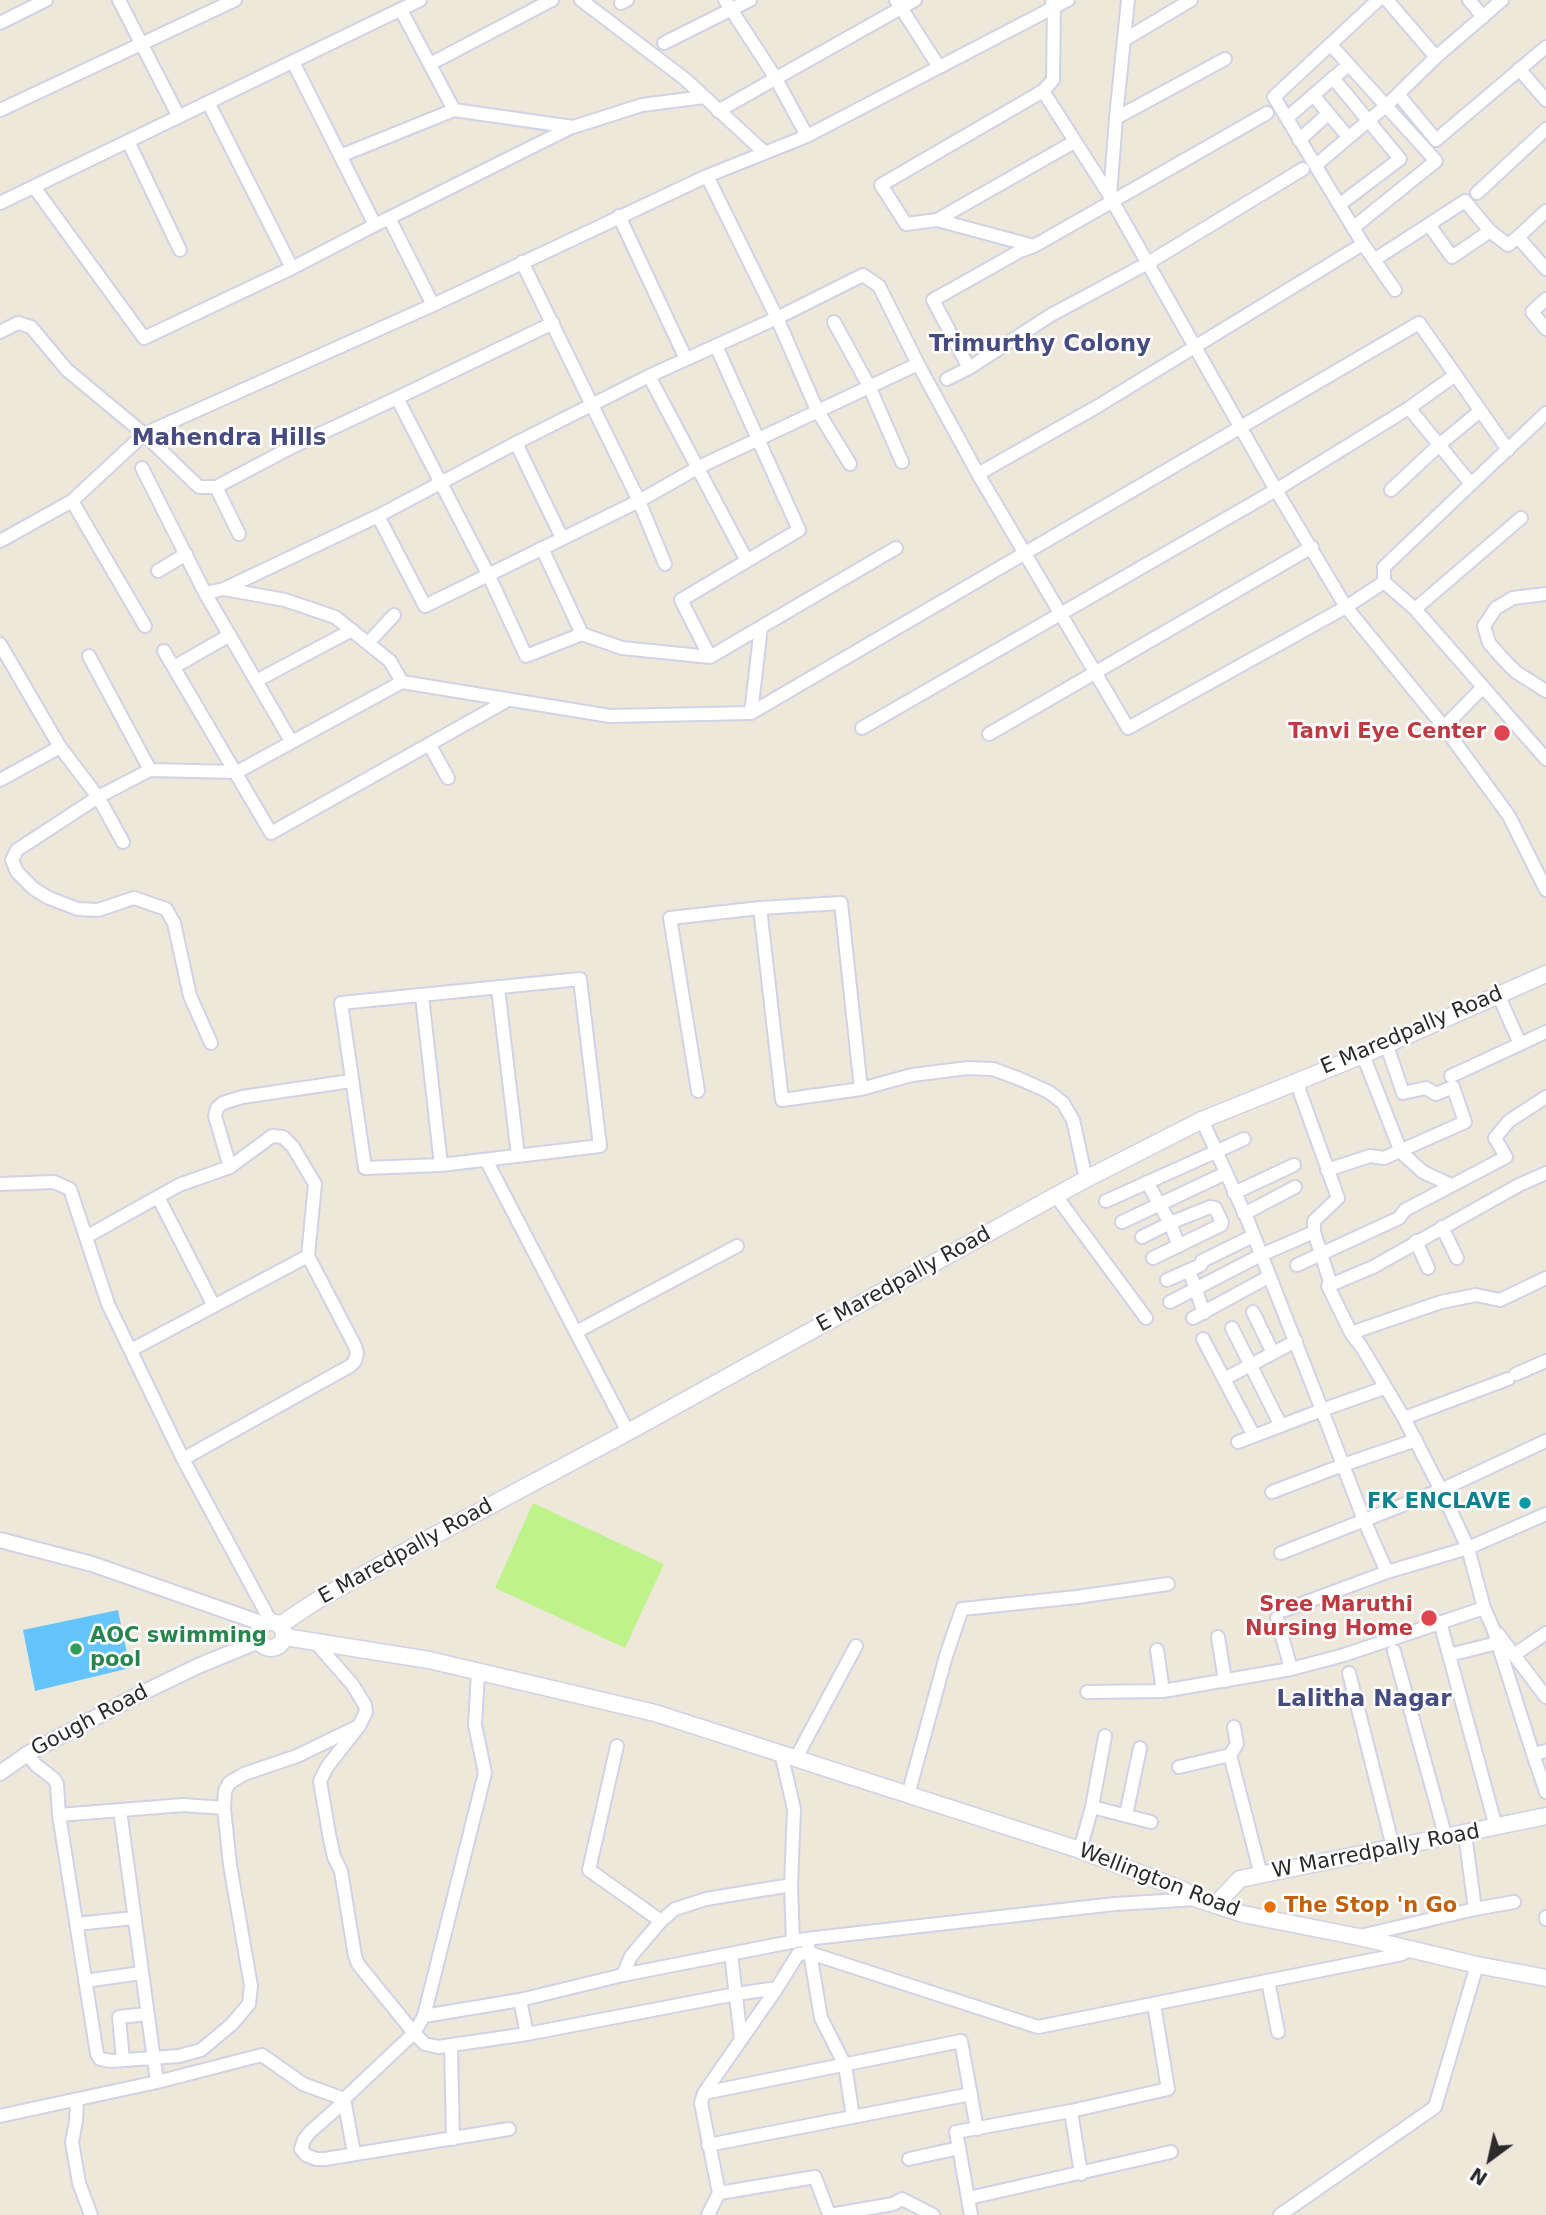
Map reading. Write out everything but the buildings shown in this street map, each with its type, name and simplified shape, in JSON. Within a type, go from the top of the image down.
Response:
[{"type":"main road","name":"E Maredpally Road","points":[[275,1627],[316,1601],[1086,1179],[1202,1120],[1363,1055],[1546,974]]},
{"type":"main road","points":[[275,1627],[282,1644],[267,1648],[259,1641],[258,1632],[275,1627]]},
{"type":"main road","name":"Wellington Road","points":[[275,1627],[316,1643],[429,1660],[655,1713],[1080,1850],[1183,1890],[1197,1899],[1243,1914],[1546,1978]]},
{"type":"main road","name":"W Marredpally Road","points":[[1215,1905],[1240,1879],[1546,1816]]},
{"type":"street","points":[[0,23],[46,0]]},
{"type":"street","points":[[119,0],[179,117]]},
{"type":"street","points":[[0,110],[235,0]]},
{"type":"street","points":[[0,203],[420,0]]},
{"type":"street","points":[[430,64],[552,0]]},
{"type":"street","points":[[581,0],[685,79],[765,153]]},
{"type":"street","points":[[664,43],[728,5],[750,0]]},
{"type":"street","points":[[718,111],[899,4],[915,0]]},
{"type":"street","points":[[0,541],[72,501],[144,434],[433,305],[706,176],[807,136],[1052,4],[1068,0]]},
{"type":"street","points":[[1111,199],[1128,0]]},
{"type":"street","points":[[1124,40],[1191,0]]},
{"type":"street","points":[[1378,0],[1274,97],[1299,140],[1309,167],[1339,205],[1395,289]]},
{"type":"street","points":[[1387,0],[1436,57]]},
{"type":"street","points":[[1469,0],[1483,17]]},
{"type":"street","points":[[947,379],[969,368],[1051,315],[1147,263],[1309,167],[1387,105],[1436,57],[1502,0]]},
{"type":"street","points":[[899,4],[939,67]]},
{"type":"street","points":[[1052,4],[1053,80],[1043,91],[881,184],[906,224],[937,220],[1074,142]]},
{"type":"street","points":[[728,5],[775,77],[807,136]]},
{"type":"street","points":[[401,10],[453,110]]},
{"type":"street","points":[[1331,45],[1436,160],[1354,227]]},
{"type":"street","points":[[1398,94],[1436,141],[1546,47]]},
{"type":"street","points":[[1116,118],[1225,59]]},
{"type":"street","points":[[293,62],[375,225]]},
{"type":"street","points":[[1287,118],[1349,65]]},
{"type":"street","points":[[1519,69],[1546,100]]},
{"type":"street","points":[[1333,78],[1415,177]]},
{"type":"street","points":[[1043,91],[1111,199],[1276,490],[1346,607],[1444,727],[1509,816],[1546,890]]},
{"type":"street","points":[[1313,95],[1348,137]]},
{"type":"street","points":[[34,187],[144,338],[292,268],[573,127],[642,105],[704,97]]},
{"type":"street","points":[[208,103],[292,268]]},
{"type":"street","points":[[340,156],[453,110],[573,127]]},
{"type":"street","points":[[969,368],[933,300],[1020,251],[1034,246],[1111,199],[1267,113]]},
{"type":"street","points":[[1299,140],[1328,114]]},
{"type":"street","points":[[1477,193],[1546,129]]},
{"type":"street","points":[[128,141],[180,250]]},
{"type":"street","points":[[1339,205],[1400,159]]},
{"type":"street","points":[[706,176],[777,318],[817,410],[850,464]]},
{"type":"street","points":[[1374,260],[1465,201],[1490,231],[1508,245],[1546,211]]},
{"type":"street","points":[[619,216],[686,359]]},
{"type":"street","points":[[389,218],[433,305]]},
{"type":"street","points":[[937,220],[1034,246]]},
{"type":"street","points":[[1429,226],[1452,257],[1490,231]]},
{"type":"street","points":[[1518,237],[1546,269]]},
{"type":"street","points":[[978,474],[1098,406],[1363,244]]},
{"type":"street","points":[[522,262],[639,501],[666,564]]},
{"type":"street","points":[[205,593],[225,589],[378,516],[592,404],[863,275],[879,286],[978,474],[1128,728],[1346,607],[1384,582]]},
{"type":"street","points":[[1546,299],[1532,312],[1546,329]]},
{"type":"street","points":[[835,322],[869,386],[902,462]]},
{"type":"street","points":[[0,332],[18,323],[32,327],[67,370],[144,434],[199,487],[215,487],[294,446],[552,323]]},
{"type":"street","points":[[211,1043],[190,996],[174,923],[166,909],[134,898],[98,910],[78,909],[49,898],[34,889],[7,863],[12,860],[16,850],[98,797],[150,770],[237,772],[402,682],[610,716],[751,713],[1419,323],[1508,450]]},
{"type":"street","points":[[710,657],[681,600],[799,530],[716,346]]},
{"type":"street","points":[[378,516],[425,606],[639,501],[699,467],[918,364]]},
{"type":"street","points":[[649,376],[747,561]]},
{"type":"street","points":[[862,728],[1276,490],[1409,408],[1454,376]]},
{"type":"street","points":[[397,398],[489,576],[526,656],[582,634],[622,648],[710,657],[896,548]]},
{"type":"street","points":[[1409,408],[1471,484]]},
{"type":"street","points":[[1391,490],[1480,411]]},
{"type":"street","points":[[1546,413],[1384,567],[1384,582],[1415,610],[1546,759]]},
{"type":"street","points":[[516,443],[562,538]]},
{"type":"street","points":[[142,468],[205,593],[291,741]]},
{"type":"street","points":[[215,487],[239,534]]},
{"type":"street","points":[[72,501],[145,626]]},
{"type":"street","points":[[1415,610],[1521,519]]},
{"type":"street","points":[[989,734],[1312,547]]},
{"type":"street","points":[[542,548],[582,634]]},
{"type":"street","points":[[158,571],[186,554]]},
{"type":"street","points":[[225,589],[285,600],[335,617],[390,661],[402,682]]},
{"type":"street","points":[[1546,594],[1513,598],[1496,608],[1484,626],[1489,643],[1504,660],[1546,691]]},
{"type":"street","points":[[369,642],[394,615]]},
{"type":"street","points":[[751,713],[761,627]]},
{"type":"street","points":[[256,681],[352,630]]},
{"type":"street","points":[[174,667],[230,635]]},
{"type":"street","points":[[0,644],[60,747],[98,797],[123,842]]},
{"type":"street","points":[[164,651],[271,833],[508,700]]},
{"type":"street","points":[[89,656],[150,770]]},
{"type":"street","points":[[1444,727],[1483,687]]},
{"type":"street","points":[[429,744],[448,778]]},
{"type":"street","points":[[0,779],[60,747]]},
{"type":"street","points":[[698,1091],[670,918],[841,903],[861,1088]]},
{"type":"street","points":[[760,908],[782,1100],[861,1088],[912,1075],[968,1068],[993,1069],[1049,1092],[1063,1103],[1073,1120],[1086,1179]]},
{"type":"street","points":[[580,979],[600,1146],[441,1165],[365,1168],[341,1003],[498,988],[580,979]]},
{"type":"street","points":[[498,988],[518,1156]]},
{"type":"street","points":[[1498,994],[1520,1044]]},
{"type":"street","points":[[422,996],[441,1165]]},
{"type":"street","points":[[1451,1076],[1546,1032]]},
{"type":"street","points":[[1327,1170],[1370,1156],[1384,1158],[1465,1122],[1453,1087],[1436,1094],[1426,1088],[1403,1093],[1386,1043]]},
{"type":"street","points":[[1363,1055],[1401,1152],[1423,1172],[1451,1185]]},
{"type":"street","points":[[230,1167],[215,1116],[217,1108],[223,1103],[242,1097],[351,1081]]},
{"type":"street","points":[[1296,1081],[1338,1198],[1314,1221],[1314,1232],[1331,1285]]},
{"type":"street","points":[[1297,1265],[1399,1218],[1405,1210],[1506,1157],[1495,1138],[1509,1121],[1546,1097]]},
{"type":"street","points":[[1202,1120],[1270,1276],[1364,1520],[1387,1572]]},
{"type":"street","points":[[86,1237],[179,1185],[230,1167],[272,1136],[283,1137],[293,1147],[315,1184],[308,1256],[355,1346],[355,1361],[351,1366],[183,1459]]},
{"type":"street","points":[[1107,1200],[1244,1139]]},
{"type":"street","points":[[486,1160],[628,1432]]},
{"type":"street","points":[[1234,1193],[1294,1165]]},
{"type":"street","points":[[1122,1222],[1226,1173]]},
{"type":"street","points":[[1546,1173],[1519,1185],[1373,1267],[1328,1286],[1331,1297],[1351,1333],[1416,1440],[1468,1548],[1484,1608],[1540,1753],[1546,1792]]},
{"type":"street","points":[[0,1184],[43,1182],[65,1185],[74,1197],[108,1304],[183,1459],[275,1627]]},
{"type":"street","points":[[1147,1182],[1170,1223],[1178,1246]]},
{"type":"street","points":[[1244,1214],[1295,1187]]},
{"type":"street","points":[[1056,1196],[1146,1318]]},
{"type":"street","points":[[158,1197],[214,1306]]},
{"type":"street","points":[[1142,1237],[1213,1206],[1222,1222],[1218,1227],[1153,1258]]},
{"type":"street","points":[[1442,1227],[1457,1258]]},
{"type":"street","points":[[1170,1302],[1261,1255],[1314,1232]]},
{"type":"street","points":[[1167,1280],[1201,1265],[1202,1261],[1253,1236]]},
{"type":"street","points":[[1416,1241],[1428,1268]]},
{"type":"street","points":[[576,1332],[737,1247]]},
{"type":"street","points":[[131,1350],[308,1256]]},
{"type":"street","points":[[1189,1270],[1197,1289],[1198,1315],[1270,1276]]},
{"type":"street","points":[[1351,1333],[1441,1302],[1476,1295],[1500,1300],[1546,1278]]},
{"type":"street","points":[[1253,1312],[1273,1353]]},
{"type":"street","points":[[1232,1328],[1281,1426]]},
{"type":"street","points":[[1203,1339],[1254,1436]]},
{"type":"street","points":[[1224,1378],[1296,1341]]},
{"type":"street","points":[[1404,1418],[1512,1377],[1546,1361]]},
{"type":"street","points":[[1238,1442],[1384,1388]]},
{"type":"street","points":[[1272,1492],[1416,1440]]},
{"type":"street","points":[[1281,1553],[1441,1490],[1546,1441]]},
{"type":"street","points":[[1291,1669],[1281,1614],[1387,1572],[1468,1548],[1546,1514]]},
{"type":"street","points":[[0,1540],[92,1564],[275,1627]]},
{"type":"street","points":[[908,1794],[946,1656],[962,1609],[1168,1584]]},
{"type":"street","points":[[1087,1692],[1163,1691],[1291,1669],[1344,1655],[1484,1608]]},
{"type":"street","points":[[1440,1622],[1496,1827]]},
{"type":"street","points":[[1493,1628],[1546,1697]]},
{"type":"street","points":[[1514,1655],[1546,1633]]},
{"type":"street","points":[[1218,1637],[1225,1681]]},
{"type":"street","name":"Gough Road","points":[[0,1773],[27,1754],[167,1680],[259,1641]]},
{"type":"street","points":[[316,1643],[352,1684],[365,1705],[366,1712],[359,1726],[322,1773],[320,1789],[334,1857],[341,1871],[355,1956],[358,1964],[414,2033],[430,2046],[450,2046],[527,2034],[778,1988]]},
{"type":"street","points":[[1449,1655],[1497,1643]]},
{"type":"street","points":[[793,1942],[793,1809],[789,1756],[856,1646]]},
{"type":"street","points":[[1157,1650],[1163,1691]]},
{"type":"street","points":[[1394,1651],[1446,1838]]},
{"type":"street","points":[[478,1672],[475,1726],[485,1773],[424,2016],[414,2033],[310,2132],[301,2149],[306,2155],[316,2159],[509,2129]]},
{"type":"street","points":[[1349,1673],[1392,1847]]},
{"type":"street","points":[[27,1754],[54,1779],[97,2054],[105,2061],[179,2056],[201,2050],[232,2024],[249,2004],[251,1986],[230,1865],[224,1808],[225,1791],[229,1783],[236,1777],[285,1761],[359,1726]]},
{"type":"street","points":[[1179,1767],[1230,1755],[1237,1744],[1234,1727]]},
{"type":"street","points":[[1080,1850],[1093,1807],[1105,1736]]},
{"type":"street","points":[[617,1746],[589,1870],[662,1921]]},
{"type":"street","points":[[1126,1815],[1140,1748]]},
{"type":"street","points":[[1230,1755],[1261,1875]]},
{"type":"street","points":[[59,1815],[183,1805],[224,1808]]},
{"type":"street","points":[[1093,1807],[1151,1822]]},
{"type":"street","points":[[120,1810],[157,2082]]},
{"type":"street","points":[[1465,1834],[1475,1909]]},
{"type":"street","points":[[623,1975],[631,1956],[675,1909],[706,1899],[791,1885]]},
{"type":"street","points":[[424,2016],[520,2000],[623,1975],[806,1940],[1115,1904],[1197,1899]]},
{"type":"street","points":[[1359,1937],[1514,1902]]},
{"type":"street","points":[[76,1924],[134,1918]]},
{"type":"street","points":[[806,1940],[821,2018],[845,2065],[853,2117]]},
{"type":"street","points":[[708,2215],[719,2193],[701,2103],[704,2093],[778,1988],[797,1954],[810,1953],[1038,2027],[1411,1950]]},
{"type":"street","points":[[732,1954],[741,2039]]},
{"type":"street","points":[[1280,2215],[1435,2107],[1477,1965]]},
{"type":"street","points":[[85,1981],[141,1973]]},
{"type":"street","points":[[1268,1981],[1278,2032]]},
{"type":"street","points":[[520,2000],[527,2034]]},
{"type":"street","points":[[971,2215],[956,2132],[1071,2111],[1168,2089],[1154,2004]]},
{"type":"street","points":[[123,2060],[119,2017],[147,2014]]},
{"type":"street","points":[[704,2093],[961,2041],[977,2129]]},
{"type":"street","points":[[450,2046],[453,2139]]},
{"type":"street","points":[[0,2116],[157,2082],[262,2055],[303,2084],[344,2100]]},
{"type":"street","points":[[708,2145],[971,2094]]},
{"type":"street","points":[[77,2099],[72,2142],[79,2183],[91,2215]]},
{"type":"street","points":[[344,2100],[354,2153]]},
{"type":"street","points":[[1071,2111],[1081,2174]]},
{"type":"street","points":[[909,2159],[959,2148]]},
{"type":"street","points":[[969,2198],[1171,2152]]},
{"type":"street","points":[[719,2193],[815,2178],[830,2215],[893,2204],[902,2199],[933,2215]]},
{"type":"green space","points":[[533,1503],[664,1564],[625,1648],[495,1588]]},
{"type":"water","name":"AOC swimming pool","points":[[118,1610],[130,1668],[35,1691],[23,1630]]},
{"type":"place","name":"Tanvi Eye Center","points":[[1502,733]]},
{"type":"place","name":"FK ENCLAVE","points":[[1525,1503]]},
{"type":"place","name":"Sree Maruthi Nursing Home","points":[[1429,1618]]},
{"type":"place","name":"AOC swimming pool","points":[[76,1649]]},
{"type":"place","name":"The Stop 'n Go","points":[[1270,1907]]},
{"type":"district","name":"Trimurthy Colony","points":[[1040,345]]},
{"type":"district","name":"Mahendra Hills","points":[[229,439]]},
{"type":"district","name":"Lalitha Nagar","points":[[1364,1700]]}]
